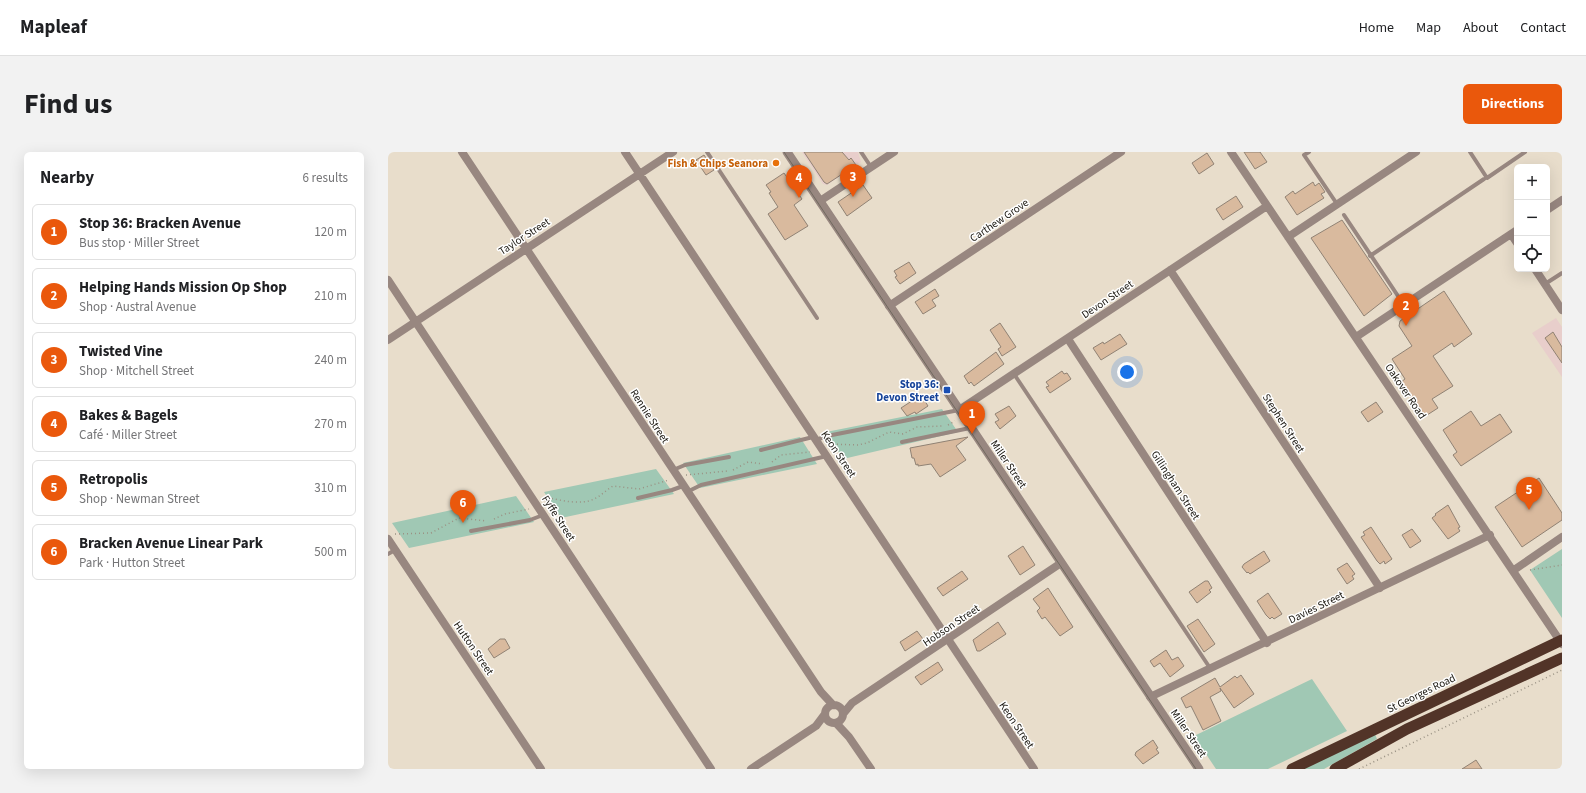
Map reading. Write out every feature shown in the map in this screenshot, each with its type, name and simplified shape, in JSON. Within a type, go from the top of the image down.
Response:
[{"type":"highway","name":"St Georges Road","points":[[1292,769],[1562,641]]},
{"type":"highway","points":[[1335,769],[1407,729],[1562,658]]},
{"type":"street","name":"Rennie Street","points":[[462,152],[672,470],[837,715],[849,737],[871,769]]},
{"type":"street","name":"Keon Street","points":[[625,152],[1034,769]]},
{"type":"street","name":"Taylor Street","points":[[388,340],[673,152]]},
{"type":"street","name":"Miller Street","points":[[787,152],[1199,769]]},
{"type":"street","points":[[820,201],[894,152]]},
{"type":"street","name":"Carthew Grove","points":[[889,306],[1121,152]]},
{"type":"street","name":"Oakover Road","points":[[1231,152],[1562,641]]},
{"type":"street","points":[[1288,237],[1416,152]]},
{"type":"street","points":[[1550,208],[1562,200]]},
{"type":"street","name":"Devon Street","points":[[959,410],[1267,206]]},
{"type":"street","points":[[1356,337],[1514,232]]},
{"type":"street","name":"Stephen Street","points":[[1170,270],[1380,588]]},
{"type":"street","points":[[1537,272],[1562,310]]},
{"type":"street","name":"Fyffe Street","points":[[388,280],[711,769]]},
{"type":"street","name":"Gillingham Street","points":[[1068,339],[1267,643]]},
{"type":"street","name":"Davies Street","points":[[1150,697],[1267,643],[1490,535]]},
{"type":"street","points":[[1514,570],[1562,537]]},
{"type":"street","name":"Hutton Street","points":[[388,539],[392,552],[541,769]]},
{"type":"street","name":"Hobson Street","points":[[752,769],[816,726],[837,715],[852,703],[1061,563]]},
{"type":"street","name":"Rennie Street","points":[[821,692],[826,712]]},
{"type":"street","points":[[826,712],[827,720],[837,715]]},
{"type":"street","name":"Hobson Street","points":[[816,726],[826,712],[837,715]]},
{"type":"lane","points":[[707,152],[816,318]]},
{"type":"lane","points":[[861,152],[871,167]]},
{"type":"lane","points":[[1309,152],[1304,155],[1337,205]]},
{"type":"lane","points":[[1470,152],[1487,178],[1525,152]]},
{"type":"lane","points":[[1370,256],[1484,179]]},
{"type":"lane","points":[[1344,216],[1404,305]]},
{"type":"lane","points":[[1545,284],[1562,273]]},
{"type":"lane","points":[[1014,374],[1210,669]]},
{"type":"lane","points":[[761,450],[959,410]]},
{"type":"lane","points":[[902,442],[970,428]]},
{"type":"lane","points":[[638,498],[672,490],[685,489],[827,456]]},
{"type":"lane","points":[[672,470],[729,457]]},
{"type":"lane","points":[[471,531],[530,520],[544,514]]},
{"type":"path","points":[[395,534],[431,533],[459,518],[490,521],[505,514],[530,509],[550,498],[563,501],[587,501],[596,498],[613,486],[639,489],[677,477],[697,473],[732,471],[748,462],[769,464],[781,455],[815,453],[831,444],[858,445],[867,443],[889,432],[903,434],[917,427],[946,426]]},
{"type":"path","points":[[1526,571],[1562,565]]},
{"type":"path","points":[[1359,769],[1562,670]]},
{"type":"shaded area","points":[[802,152],[858,152],[861,162],[827,185],[823,184]]},
{"type":"shaded area","points":[[1556,318],[1562,327],[1562,377],[1532,333]]},
{"type":"green space","points":[[942,409],[958,432],[843,459],[826,432]]},
{"type":"green space","points":[[800,437],[817,464],[700,488],[683,463]]},
{"type":"green space","points":[[656,469],[674,494],[561,518],[544,492]]},
{"type":"green space","points":[[516,496],[534,522],[409,548],[392,523]]},
{"type":"green space","points":[[1562,549],[1562,618],[1530,570]]},
{"type":"green space","points":[[1312,679],[1347,731],[1268,769],[1216,769],[1194,736]]},
{"type":"green space","points":[[1375,734],[1377,739],[1324,769],[1303,769]]},
{"type":"building","points":[[804,152],[842,152],[849,160],[851,158],[856,165],[827,184],[824,182]]},
{"type":"building","points":[[1244,152],[1260,152],[1267,162],[1255,169]]},
{"type":"building","points":[[1207,153],[1214,164],[1199,174],[1192,163]]},
{"type":"building","points":[[704,155],[714,170],[706,175],[696,160]]},
{"type":"building","points":[[784,173],[802,199],[794,205],[808,226],[785,240],[768,214],[778,207],[766,185]]},
{"type":"building","points":[[1313,182],[1315,186],[1319,183],[1325,192],[1321,194],[1324,198],[1297,215],[1285,197],[1293,191],[1295,194]]},
{"type":"building","points":[[863,185],[872,198],[847,216],[838,202]]},
{"type":"building","points":[[1236,196],[1243,207],[1223,220],[1216,209]]},
{"type":"building","points":[[1342,220],[1392,294],[1364,316],[1311,238]]},
{"type":"building","points":[[909,262],[916,273],[900,284],[895,277],[897,276],[894,271]]},
{"type":"building","points":[[935,289],[939,296],[932,300],[936,306],[923,314],[915,302]]},
{"type":"building","points":[[1444,291],[1472,334],[1454,347],[1452,343],[1433,356],[1453,386],[1432,399],[1438,408],[1424,417],[1401,382],[1405,379],[1392,359],[1412,346],[1399,326],[1400,321]]},
{"type":"building","points":[[1000,323],[1016,347],[1002,356],[998,349],[1001,347],[990,330]]},
{"type":"building","points":[[1553,332],[1562,347],[1562,363],[1545,338]]},
{"type":"building","points":[[1120,334],[1127,344],[1101,360],[1093,348],[1103,342],[1104,344]]},
{"type":"building","points":[[996,352],[1004,364],[974,386],[971,382],[969,384],[964,376]]},
{"type":"building","points":[[1062,371],[1064,374],[1067,373],[1071,379],[1050,393],[1046,387],[1049,386],[1046,382]]},
{"type":"building","points":[[921,395],[928,406],[916,414],[915,412],[907,416],[901,408]]},
{"type":"building","points":[[1376,402],[1383,412],[1368,422],[1361,412]]},
{"type":"building","points":[[1009,406],[1016,416],[1000,429],[995,422],[999,420],[995,414]]},
{"type":"building","points":[[1471,411],[1481,426],[1500,414],[1512,432],[1461,466],[1453,455],[1457,452],[1443,430]]},
{"type":"building","points":[[968,437],[956,446],[966,460],[940,477],[931,464],[918,466],[918,464],[916,465],[914,458],[912,458],[910,448]]},
{"type":"building","points":[[1539,478],[1562,513],[1562,520],[1522,547],[1495,507]]},
{"type":"building","points":[[1448,505],[1460,527],[1458,528],[1460,531],[1448,539],[1432,518],[1436,515],[1435,514]]},
{"type":"building","points":[[1371,527],[1392,559],[1385,564],[1384,561],[1380,564],[1377,561],[1361,537],[1365,535],[1363,532]]},
{"type":"building","points":[[1412,529],[1421,541],[1410,548],[1402,535]]},
{"type":"building","points":[[1023,546],[1035,565],[1020,575],[1008,556]]},
{"type":"building","points":[[1264,551],[1270,561],[1250,574],[1248,572],[1247,573],[1242,567],[1244,564]]},
{"type":"building","points":[[1347,563],[1355,574],[1352,576],[1354,579],[1347,584],[1337,569]]},
{"type":"building","points":[[962,571],[968,579],[943,596],[937,588]]},
{"type":"building","points":[[1205,581],[1208,581],[1212,588],[1209,590],[1211,592],[1197,603],[1189,592]]},
{"type":"building","points":[[1048,588],[1073,627],[1060,636],[1045,617],[1042,619],[1037,611],[1040,608],[1033,599]]},
{"type":"building","points":[[1268,593],[1282,614],[1274,619],[1272,617],[1270,619],[1266,615],[1257,601]]},
{"type":"building","points":[[1198,619],[1215,644],[1204,652],[1187,626]]},
{"type":"building","points":[[998,622],[1006,634],[980,651],[977,651],[973,640]]},
{"type":"building","points":[[917,631],[923,639],[905,651],[900,642]]},
{"type":"building","points":[[500,639],[505,639],[510,648],[494,658],[488,649]]},
{"type":"building","points":[[1166,650],[1172,660],[1178,657],[1184,666],[1170,677],[1160,663],[1154,667],[1150,661]]},
{"type":"building","points":[[938,662],[943,670],[921,685],[915,677]]},
{"type":"building","points":[[1241,675],[1254,694],[1234,708],[1220,688],[1221,691],[1210,697],[1221,721],[1203,730],[1191,706],[1186,708],[1181,698],[1215,678],[1220,687],[1235,676],[1237,678]]},
{"type":"building","points":[[1153,740],[1159,753],[1143,764],[1135,755],[1136,752]]},
{"type":"building","points":[[1476,760],[1482,769],[1462,769],[1473,762]]},
{"type":"tram line","points":[[784,152],[1196,769]]},
{"type":"place","name":"Fish & Chips Seanora","points":[[776,163]]},
{"type":"place","name":"Twisted Vine","points":[[853,197]]},
{"type":"place","name":"Bakes & Bagels","points":[[799,198]]},
{"type":"place","name":"Helping Hands Mission Op Shop","points":[[1406,326]]},
{"type":"place","name":"Stop 36: Devon Street","points":[[947,390]]},
{"type":"place","name":"Stop 36: Bracken Avenue","points":[[972,434]]},
{"type":"place","name":"Retropolis","points":[[1529,510]]},
{"type":"place","name":"Bracken Avenue Linear Park","points":[[463,523]]}]
